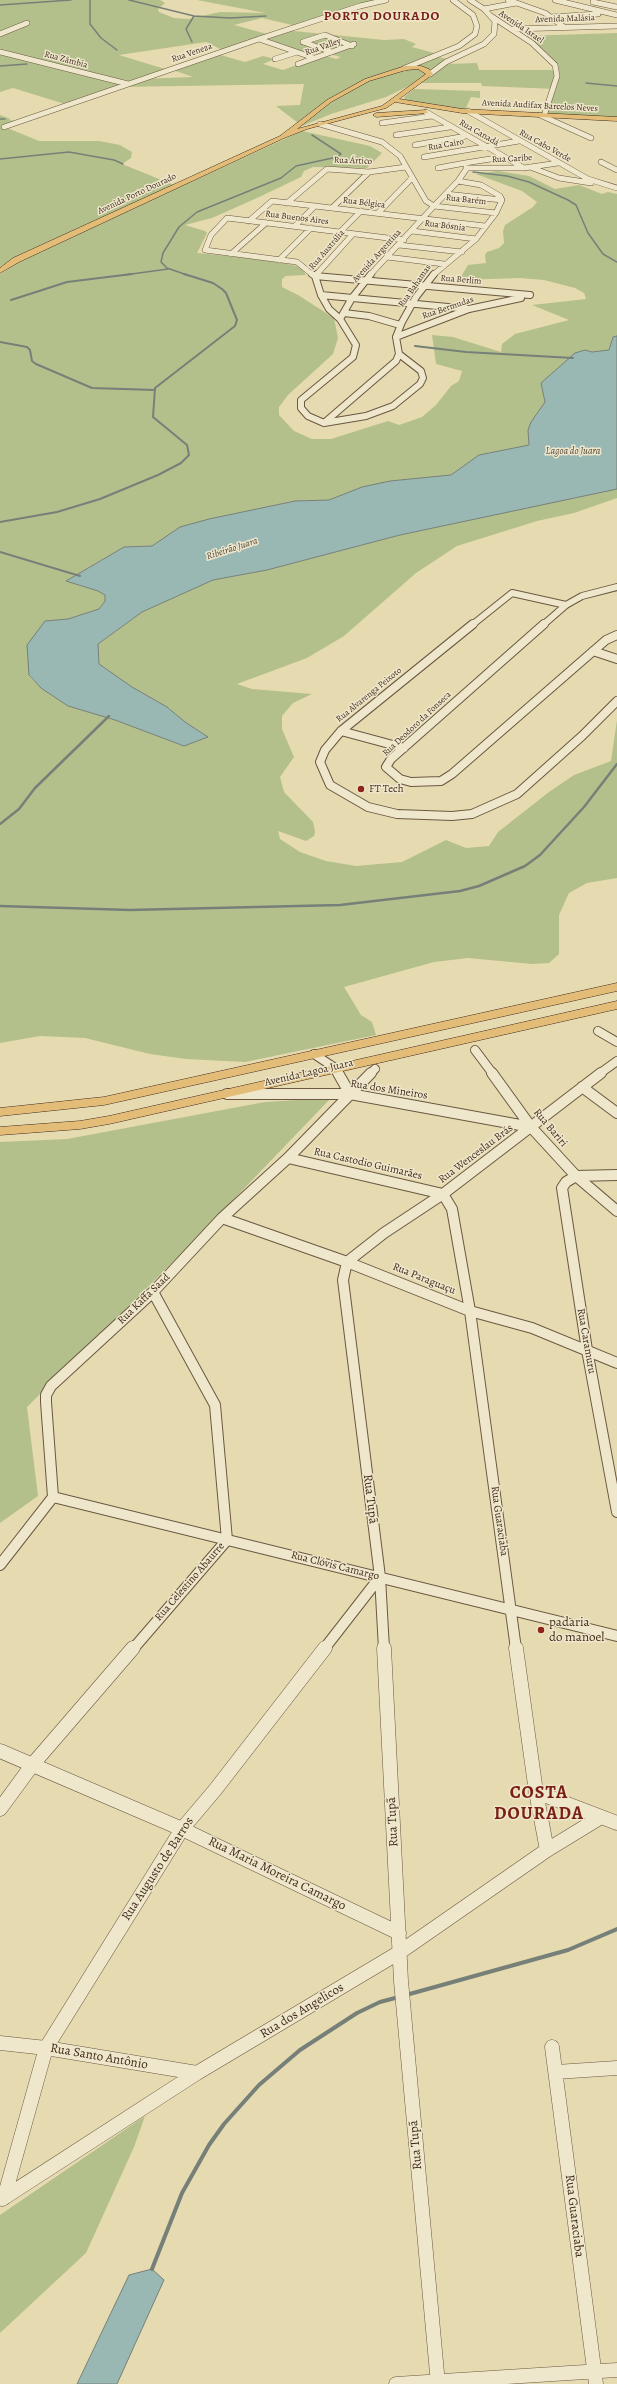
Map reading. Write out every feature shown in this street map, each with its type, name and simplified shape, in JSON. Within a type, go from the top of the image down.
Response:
[{"type":"main road","points":[[405,68],[419,67],[427,70],[430,74]]},
{"type":"main road","name":"Avenida Porto Dourado","points":[[282,137],[312,114],[358,85],[405,68]]},
{"type":"main road","name":"Avenida Porto Dourado","points":[[0,271],[16,260],[282,137],[321,123],[376,111],[430,74]]},
{"type":"main road","points":[[404,102],[402,95],[408,89]]},
{"type":"main road","name":"Avenida Audifax Barcelos Neves","points":[[394,100],[465,111]]},
{"type":"main road","name":"Avenida Audifax Barcelos Neves","points":[[348,118],[426,112],[465,111],[617,119]]},
{"type":"main road","points":[[312,114],[315,118],[335,120]]},
{"type":"main road","points":[[304,120],[321,123]]},
{"type":"main road","name":"Avenida Lagoa Juara","points":[[0,1112],[57,1108],[104,1101],[617,987]]},
{"type":"main road","name":"Avenida Lagoa Juara","points":[[0,1131],[87,1124],[617,1005]]},
{"type":"street","name":"Rua Veneza","points":[[4,127],[259,39],[360,6],[386,0]]},
{"type":"street","name":"Avenida Porto Dourado","points":[[405,68],[431,59],[459,46],[475,34],[477,26],[473,15],[452,0]]},
{"type":"street","points":[[508,0],[536,9],[551,17],[564,27]]},
{"type":"street","points":[[458,4],[471,1],[484,9],[490,16]]},
{"type":"street","points":[[588,1],[617,7]]},
{"type":"street","points":[[484,9],[516,3]]},
{"type":"street","points":[[555,3],[568,3],[617,15]]},
{"type":"street","points":[[536,9],[548,7]]},
{"type":"street","points":[[551,17],[610,13]]},
{"type":"street","name":"Avenida Porto Dourado","points":[[430,74],[443,64],[490,40],[496,28],[490,16]]},
{"type":"street","name":"Avenida Israel","points":[[490,16],[513,29],[540,49],[555,65],[557,76],[542,115]]},
{"type":"street","points":[[0,34],[26,23]]},
{"type":"street","name":"Avenida Malásia","points":[[513,29],[617,26]]},
{"type":"street","name":"Rua Valley","points":[[298,64],[354,46],[325,35],[303,42],[332,52]]},
{"type":"street","points":[[259,39],[314,58]]},
{"type":"street","name":"Rua Zâmbia","points":[[0,52],[128,84]]},
{"type":"street","points":[[275,59],[297,52]]},
{"type":"street","points":[[431,59],[428,62],[443,64]]},
{"type":"street","name":"Rua Cabo Verde","points":[[465,111],[588,180],[617,188]]},
{"type":"street","name":"Rua Canadá","points":[[426,112],[524,168]]},
{"type":"street","points":[[542,115],[591,138]]},
{"type":"street","points":[[382,123],[432,116]]},
{"type":"street","points":[[321,123],[382,142],[400,156],[426,201],[434,206]]},
{"type":"street","points":[[396,135],[450,127]]},
{"type":"street","points":[[415,145],[466,136]]},
{"type":"street","name":"Rua Cairo","points":[[424,157],[519,141]]},
{"type":"street","points":[[438,168],[466,166],[503,157]]},
{"type":"street","name":"Rua Caribe","points":[[466,166],[524,168],[558,162]]},
{"type":"street","points":[[601,162],[617,170]]},
{"type":"street","name":"Rua Ártico","points":[[287,203],[326,169],[369,172],[406,166]]},
{"type":"street","name":"Avenida Argentina","points":[[340,319],[352,298],[365,280],[458,181],[466,166]]},
{"type":"street","points":[[530,167],[559,178],[605,185]]},
{"type":"street","points":[[334,206],[369,172]]},
{"type":"street","points":[[378,213],[412,178]]},
{"type":"street","points":[[458,181],[492,190],[500,196],[502,200]]},
{"type":"street","points":[[446,194],[502,200]]},
{"type":"street","name":"Rua Bahamas","points":[[399,354],[396,336],[412,304],[424,286],[436,269],[462,252],[476,239],[496,213],[502,200]]},
{"type":"street","name":"Rua Bélgica","points":[[249,221],[272,201],[315,206],[334,206],[361,211],[485,226]]},
{"type":"street","points":[[295,226],[315,206]]},
{"type":"street","name":"Rua Barém","points":[[434,206],[496,213]]},
{"type":"street","points":[[340,232],[361,211]]},
{"type":"street","name":"Rua Buenos Aires","points":[[231,254],[205,250],[211,235],[227,218],[404,240]]},
{"type":"street","points":[[231,254],[266,223]]},
{"type":"street","points":[[280,260],[311,228]]},
{"type":"street","name":"Rua Bósnia","points":[[412,231],[476,239]]},
{"type":"street","name":"Rua Austrália","points":[[340,319],[329,309],[321,295],[315,276],[353,234]]},
{"type":"street","points":[[398,245],[462,252]]},
{"type":"street","points":[[231,254],[297,262],[315,276]]},
{"type":"street","points":[[387,257],[444,264]]},
{"type":"street","name":"Rua Berlim","points":[[315,276],[530,295]]},
{"type":"street","points":[[321,295],[469,309]]},
{"type":"street","name":"Rua Bermudas","points":[[396,336],[469,309],[530,295]]},
{"type":"street","points":[[344,313],[369,316],[403,323]]},
{"type":"street","points":[[324,423],[396,361],[399,354],[421,371],[423,378],[420,384],[393,406],[366,416],[324,423],[308,416],[301,408],[301,400],[353,357],[356,345],[340,319]]},
{"type":"street","points":[[415,323],[429,324]]},
{"type":"street","name":"Rua Deodoro da Fonseca","points":[[617,587],[582,596],[566,605],[391,759],[386,767],[392,773],[411,782],[428,783],[441,781],[452,774],[606,640],[617,635]]},
{"type":"street","name":"Rua Alvarenga Peixoto","points":[[566,605],[514,593],[341,731],[325,750],[320,762],[323,773],[335,789],[368,807],[396,814],[452,816],[472,814],[496,805],[517,794],[582,736],[617,701]]},
{"type":"street","points":[[593,651],[617,659]]},
{"type":"street","points":[[341,731],[404,748]]},
{"type":"street","points":[[598,1030],[617,1042]]},
{"type":"street","name":"Rua Bariri","points":[[476,1050],[531,1127],[576,1176],[617,1211]]},
{"type":"street","points":[[314,1054],[335,1068],[350,1094]]},
{"type":"street","name":"Rua Wenceslau Brás","points":[[347,1262],[384,1233],[444,1194],[617,1061]]},
{"type":"street","name":"Rua Kaffa Saad","points":[[53,1497],[46,1402],[48,1390],[153,1292],[222,1218],[288,1158],[375,1069]]},
{"type":"street","points":[[582,1087],[617,1113]]},
{"type":"street","name":"Rua dos Mineiros","points":[[217,1094],[350,1094],[531,1127]]},
{"type":"street","name":"Rua Castodio Guimarães","points":[[288,1158],[444,1194]]},
{"type":"street","points":[[576,1176],[617,1175]]},
{"type":"street","name":"Rua Caramuru","points":[[576,1176],[566,1182],[562,1188],[587,1350],[617,1512]]},
{"type":"street","name":"Rua Guaraciaba","points":[[444,1194],[452,1209],[470,1311],[536,1792],[547,1850]]},
{"type":"street","name":"Rua Paraguaçu","points":[[222,1218],[347,1262],[470,1311],[532,1328],[617,1363]]},
{"type":"street","name":"Rua Tupã","points":[[347,1262],[343,1280],[344,1293],[380,1577],[401,1981],[438,2383]]},
{"type":"street","name":"Rua Celestino Abaurre","points":[[0,1809],[33,1764],[227,1540],[216,1405],[153,1292]]},
{"type":"street","points":[[0,1565],[53,1497]]},
{"type":"street","name":"Rua Clóvis Camargo","points":[[53,1497],[617,1636]]},
{"type":"street","name":"Rua Augusto de Barros","points":[[2,2199],[46,2048],[182,1829],[215,1790],[380,1577]]},
{"type":"street","name":"Rua Maria Moreira Camargo","points":[[0,1751],[182,1829],[399,1933]]},
{"type":"street","points":[[536,1792],[617,1823]]},
{"type":"street","name":"Rua dos Angelicos","points":[[2,2199],[197,2073],[400,1952],[547,1850],[601,1817]]},
{"type":"street","name":"Rua Santo Antônio","points":[[0,2043],[46,2048],[197,2073]]},
{"type":"street","name":"Rua Guaraciaba","points":[[552,2047],[595,2378]]},
{"type":"street","points":[[556,2072],[617,2068]]},
{"type":"street","points":[[396,2384],[595,2378],[617,2370]]},
{"type":"green space","points":[[0,0],[160,0],[165,3],[158,9],[159,12],[174,18],[188,19],[220,12],[265,13],[197,0],[385,0],[296,26],[262,18],[234,25],[267,34],[222,50],[206,42],[119,55],[165,69],[139,79],[193,77],[170,69],[217,54],[245,62],[263,56],[275,59],[263,64],[283,70],[323,55],[336,59],[341,57],[329,54],[338,49],[329,47],[305,54],[262,38],[284,30],[384,40],[404,39],[416,44],[412,47],[438,54],[433,56],[448,59],[413,84],[386,97],[331,114],[302,126],[276,106],[300,105],[304,84],[119,87],[68,105],[13,88],[0,92]]},
{"type":"green space","points":[[617,33],[617,118],[546,114],[556,89],[482,86],[481,83],[421,83],[447,64],[477,63],[479,70],[559,70],[558,65],[552,58],[522,36]]},
{"type":"green space","points":[[414,89],[480,91],[480,98],[471,97],[465,110],[406,101],[404,97]]},
{"type":"green space","points":[[0,115],[11,119],[8,120],[18,121],[5,127],[39,141],[99,141],[120,145],[132,152],[131,158],[122,164],[174,185],[20,256],[0,267]]},
{"type":"green space","points":[[302,131],[370,146],[382,153],[367,168],[313,167],[304,171],[301,177],[257,198],[212,218],[185,225],[207,233],[197,253],[269,260],[301,267],[306,275],[286,276],[282,279],[282,287],[298,295],[334,318],[338,338],[333,354],[288,395],[279,407],[279,415],[294,431],[312,439],[331,439],[388,421],[399,425],[422,417],[436,405],[451,386],[459,381],[462,371],[436,364],[432,335],[453,337],[501,352],[502,344],[515,334],[569,320],[532,305],[586,299],[584,293],[575,288],[544,280],[520,278],[459,280],[468,265],[486,263],[485,255],[487,252],[499,248],[504,243],[503,231],[505,225],[533,207],[537,202],[522,191],[476,174],[498,171],[529,176],[555,189],[579,185],[602,194],[608,192],[617,194],[617,336],[613,337],[609,350],[592,352],[585,350],[541,383],[545,402],[531,422],[528,430],[529,445],[479,455],[451,475],[390,481],[329,500],[295,501],[209,519],[180,528],[152,546],[124,547],[66,581],[98,591],[105,595],[105,601],[99,609],[68,619],[45,621],[29,676],[41,688],[68,706],[115,720],[184,746],[207,737],[167,707],[132,688],[99,664],[98,644],[142,612],[213,580],[267,570],[400,535],[617,489],[617,498],[574,513],[537,521],[457,546],[416,573],[344,636],[307,658],[237,684],[252,689],[312,694],[293,703],[282,716],[282,729],[294,757],[280,777],[284,792],[313,822],[315,832],[314,836],[306,841],[278,831],[280,839],[300,852],[326,861],[356,866],[402,862],[446,840],[466,848],[489,846],[498,832],[549,792],[574,775],[611,761],[617,720],[617,878],[587,883],[569,893],[559,915],[559,954],[549,963],[532,964],[468,958],[434,962],[344,987],[361,1015],[372,1022],[376,1035],[245,1062],[186,1059],[150,1054],[85,1038],[40,1036],[0,1043],[0,274],[27,257]]},
{"type":"green space","points":[[331,1098],[188,1247],[27,1407],[38,1496],[0,1523],[0,1142],[67,1139],[265,1102]]},
{"type":"green space","points":[[145,2116],[134,2147],[86,2253],[0,2333],[0,2215]]},
{"type":"water","name":"Lagoa do Juara","points":[[617,336],[617,489],[400,535],[267,570],[213,580],[142,612],[98,644],[99,664],[132,687],[167,707],[185,722],[208,737],[184,746],[115,720],[68,706],[41,688],[29,675],[27,645],[45,621],[68,619],[99,609],[105,601],[105,595],[98,591],[66,581],[124,547],[152,546],[180,527],[209,519],[295,501],[329,500],[362,487],[390,481],[451,475],[479,455],[529,445],[528,430],[531,422],[545,402],[541,383],[575,353],[585,350],[592,352],[609,350],[613,337]]},
{"type":"water","points":[[152,2269],[164,2280],[117,2384],[77,2384],[129,2275]]},
{"type":"waterway","points":[[0,5],[71,0]]},
{"type":"waterway","points":[[90,0],[90,24],[101,38],[117,50]]},
{"type":"waterway","points":[[129,0],[194,16]]},
{"type":"waterway","points":[[192,42],[186,29],[194,16]]},
{"type":"waterway","points":[[194,16],[230,18],[266,16]]},
{"type":"waterway","points":[[0,66],[27,64]]},
{"type":"waterway","points":[[586,83],[617,86]]},
{"type":"waterway","points":[[0,119],[5,119]]},
{"type":"waterway","points":[[185,274],[167,268],[161,262],[163,253],[179,227],[197,212],[281,178],[296,166],[337,157],[341,154],[312,135]]},
{"type":"waterway","points":[[0,159],[69,152],[114,160],[123,164]]},
{"type":"waterway","points":[[473,172],[507,176],[529,182],[568,200],[576,205],[588,233],[603,254],[617,262]]},
{"type":"waterway","points":[[125,275],[168,269]]},
{"type":"waterway","points":[[125,275],[132,274]]},
{"type":"waterway","points":[[155,390],[155,388],[235,326],[237,320],[226,293],[222,289],[213,283],[185,274]]},
{"type":"waterway","points":[[11,300],[67,282],[125,275]]},
{"type":"waterway","points":[[0,342],[27,347],[30,350],[32,361],[36,364],[92,388],[155,390]]},
{"type":"waterway","points":[[415,346],[466,352],[573,358]]},
{"type":"waterway","points":[[0,522],[57,512],[100,499],[158,475],[181,463],[189,455],[187,445],[153,417],[155,390]]},
{"type":"waterway","points":[[0,552],[80,576]]},
{"type":"waterway","name":"Ribeirão Juara","points":[[0,824],[19,809],[35,788],[109,716]]},
{"type":"waterway","points":[[0,906],[130,910],[340,905],[460,891],[479,886],[525,866],[540,855],[584,807],[617,764]]},
{"type":"waterway","points":[[406,1995],[568,1950],[617,1929]]},
{"type":"waterway","points":[[152,2269],[182,2193],[209,2145],[224,2124],[259,2085],[300,2050],[357,2013],[380,2002],[399,1997]]},
{"type":"place","name":"FT Tech","points":[[361,789]]},
{"type":"place","name":"padaria do manoel","points":[[541,1630]]},
{"type":"district","name":"PORTO DOURADO","points":[[382,17]]},
{"type":"district","name":"COSTA DOURADA","points":[[539,1804]]}]
